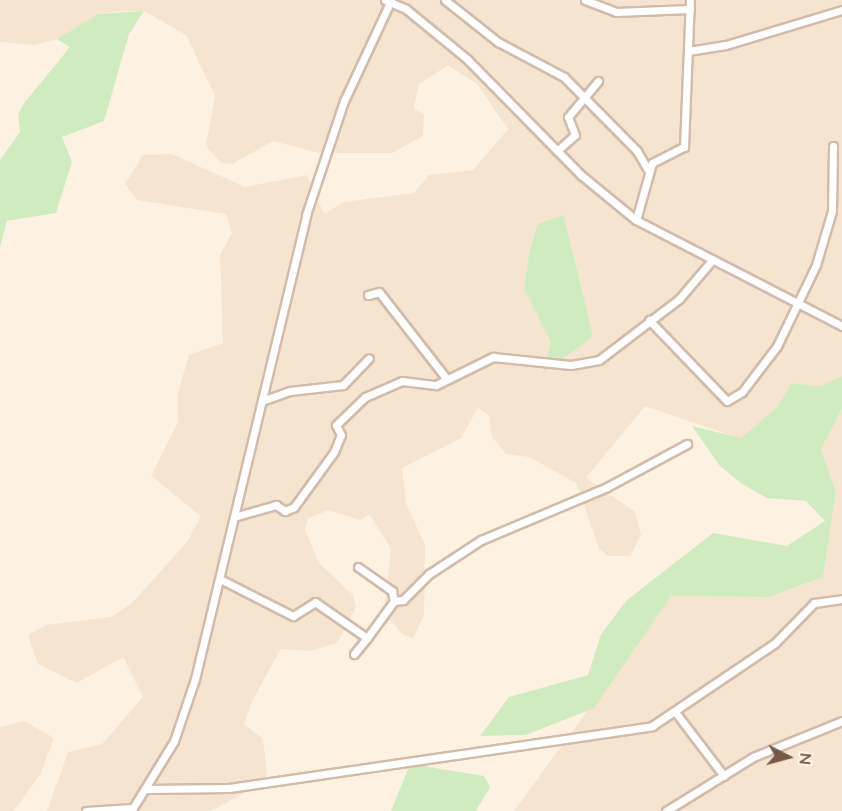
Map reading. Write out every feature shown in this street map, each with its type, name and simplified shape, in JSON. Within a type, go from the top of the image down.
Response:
[{"type":"street","points":[[386,0],[391,0],[467,59],[557,151],[636,220],[799,301],[842,326]]},
{"type":"street","points":[[86,811],[132,809],[147,789],[177,730],[237,516],[306,216],[344,100],[391,0]]},
{"type":"street","points":[[445,0],[498,42],[547,64],[637,151],[648,170]]},
{"type":"street","points":[[585,0],[616,12],[690,9]]},
{"type":"street","points":[[636,220],[648,170],[655,159],[684,147],[690,0]]},
{"type":"street","points":[[688,51],[726,45],[842,10]]},
{"type":"street","points":[[557,151],[575,135],[568,117],[585,100],[598,81]]},
{"type":"street","points":[[649,320],[732,401],[777,346],[799,301],[832,211],[833,146]]},
{"type":"street","points":[[237,516],[276,505],[285,511],[294,507],[334,452],[341,435],[336,424],[365,398],[402,381],[429,387],[479,361],[507,356],[590,363],[678,299],[713,260]]},
{"type":"street","points":[[368,294],[379,292],[446,378]]},
{"type":"street","points":[[262,401],[290,391],[343,385],[369,358]]},
{"type":"street","points":[[354,654],[394,601],[481,540],[607,487],[687,444]]},
{"type":"street","points":[[358,567],[392,591],[394,601]]},
{"type":"street","points":[[220,579],[293,616],[315,602],[367,638]]},
{"type":"street","points":[[147,789],[229,788],[435,760],[642,728],[676,713],[776,643],[814,603],[842,599]]},
{"type":"street","points":[[676,713],[724,776]]},
{"type":"street","points":[[666,811],[764,752],[841,724]]},
{"type":"shaded area","points":[[0,0],[842,0],[842,376],[820,386],[792,383],[776,408],[741,439],[645,406],[586,478],[635,512],[641,535],[630,556],[608,556],[599,548],[576,483],[529,457],[506,454],[492,437],[489,415],[478,408],[461,438],[402,468],[406,503],[425,545],[424,616],[413,638],[402,634],[384,612],[391,549],[370,515],[360,520],[328,510],[308,519],[305,530],[319,563],[353,595],[356,607],[337,643],[310,651],[281,649],[252,701],[244,724],[263,739],[267,774],[261,784],[211,811],[47,811],[68,752],[102,744],[143,697],[123,657],[77,683],[38,664],[28,635],[46,625],[111,617],[132,603],[187,542],[201,516],[151,476],[178,422],[177,396],[189,355],[223,343],[220,255],[232,233],[226,214],[137,200],[125,184],[143,155],[172,154],[245,187],[307,175],[324,214],[344,202],[414,193],[429,175],[473,170],[508,129],[477,84],[448,65],[418,85],[414,108],[424,114],[423,136],[392,153],[319,153],[273,141],[232,164],[221,163],[206,146],[215,96],[186,35],[144,11],[98,14],[57,39],[34,45],[0,42]],"holes":[[[564,215],[593,336],[543,372],[551,343],[524,288],[529,253]]]},
{"type":"shaded area","points":[[842,409],[842,811],[514,811],[671,596],[769,597],[823,577],[836,492],[821,449]]},
{"type":"shaded area","points":[[24,721],[54,738],[41,773],[20,803],[13,811],[0,811],[0,727]]},
{"type":"green space","points":[[144,11],[129,34],[104,121],[62,137],[72,162],[56,213],[7,221],[0,247],[0,160],[20,132],[18,114],[25,102],[70,47],[57,39],[98,14]]},
{"type":"green space","points":[[564,215],[593,336],[543,373],[551,343],[524,288],[529,253],[538,224]]},
{"type":"green space","points":[[842,376],[842,409],[821,449],[836,492],[823,577],[769,597],[671,596],[594,708],[526,735],[480,736],[509,697],[588,675],[601,634],[627,600],[713,533],[787,546],[825,521],[806,501],[767,498],[742,484],[719,465],[692,426],[741,438],[776,408],[792,383],[820,386]]},
{"type":"green space","points":[[410,764],[484,776],[490,787],[476,811],[391,811]]}]
